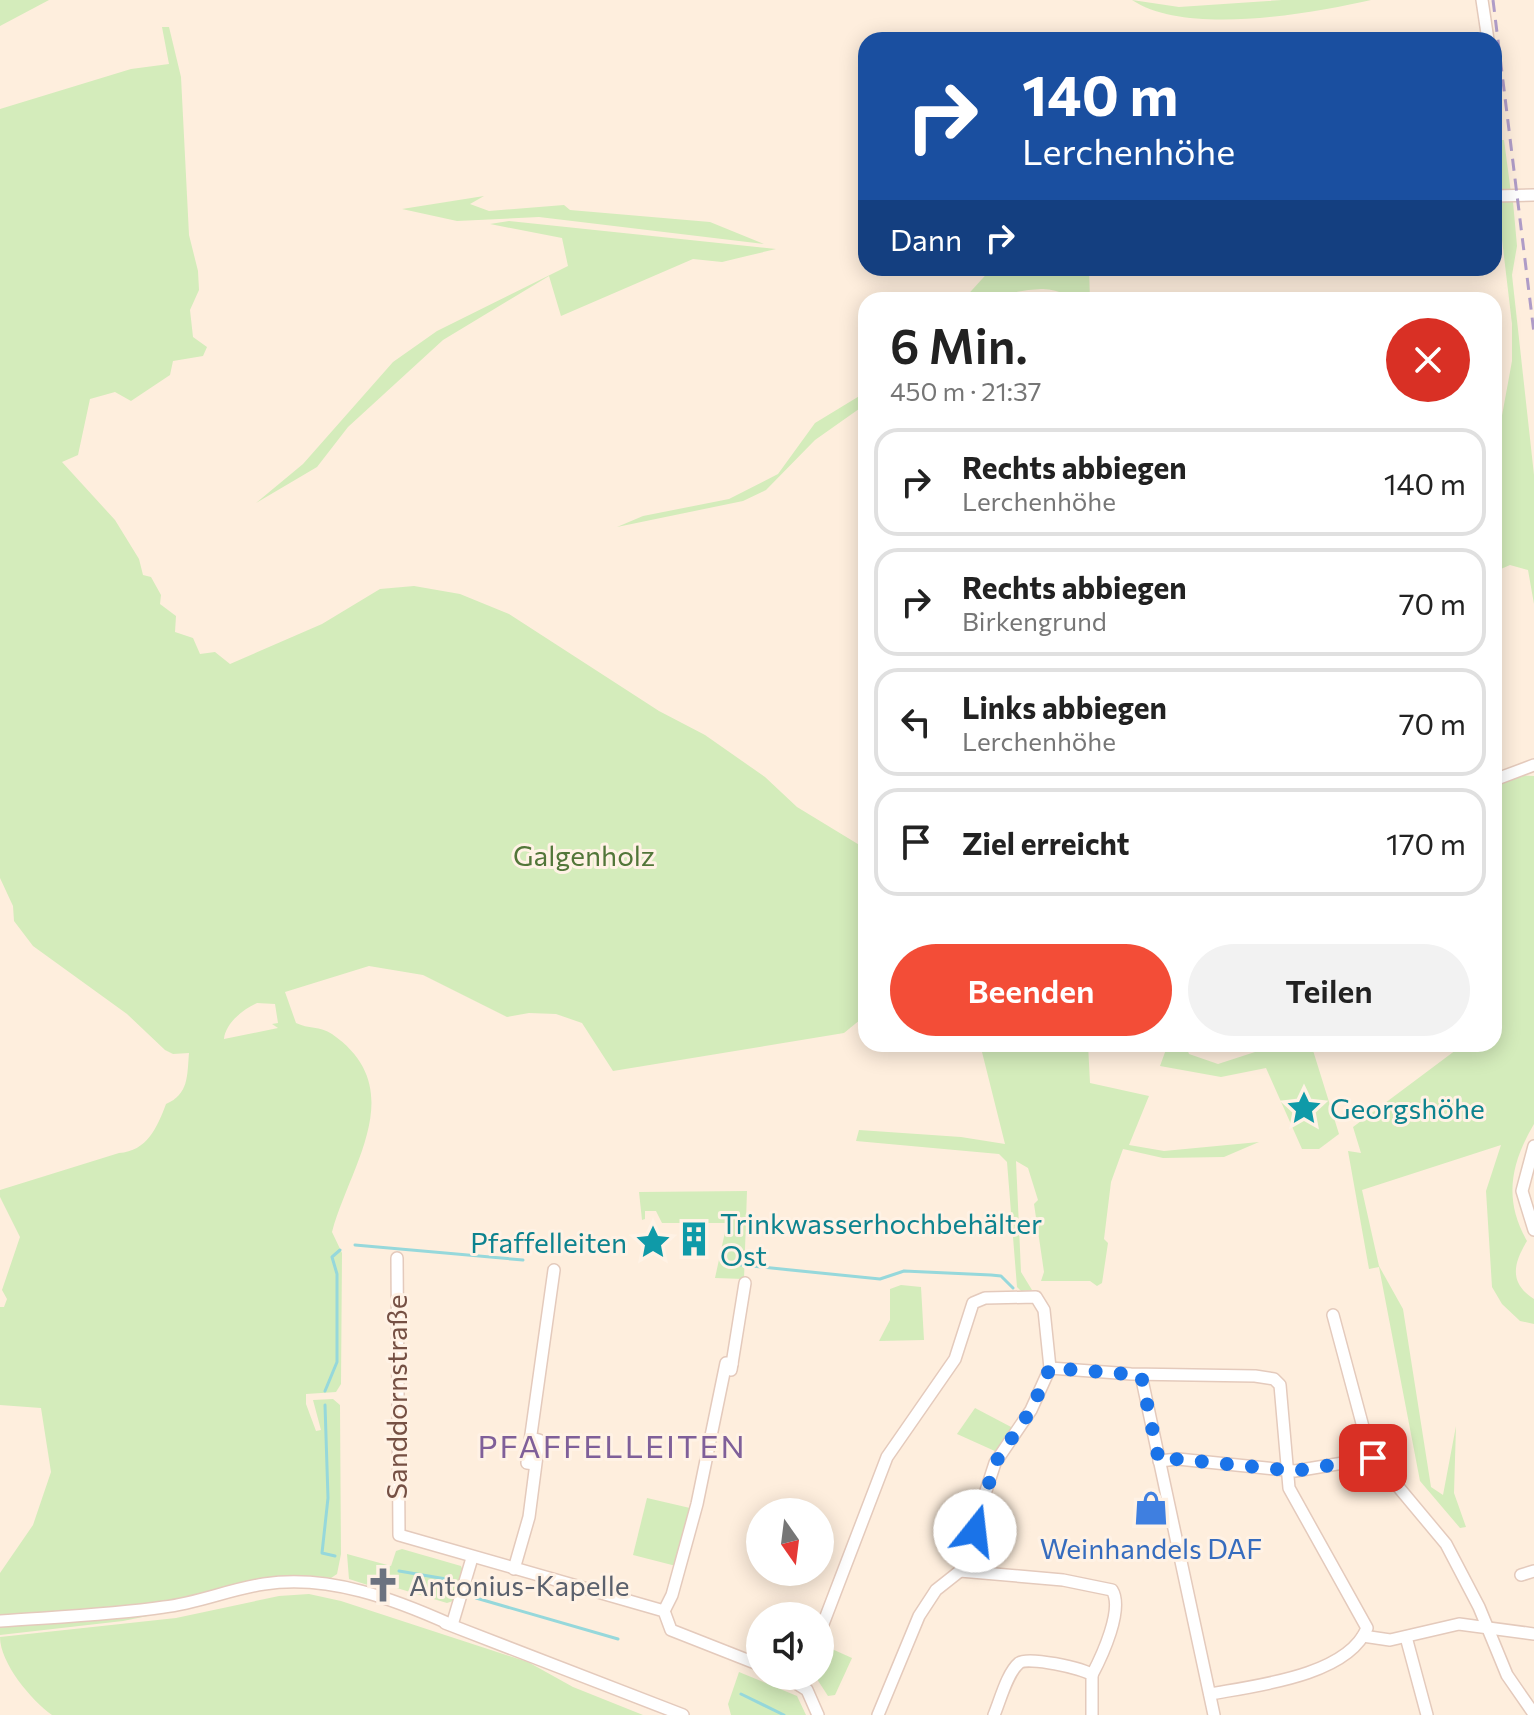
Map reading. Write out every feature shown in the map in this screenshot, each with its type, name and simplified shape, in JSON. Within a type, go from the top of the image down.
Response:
[{"type":"street","points":[[1482,0],[1487,32]]},
{"type":"street","points":[[1502,196],[1534,195]]},
{"type":"street","points":[[1502,777],[1534,765]]},
{"type":"street","points":[[1534,1146],[1522,1191],[1534,1230]]},
{"type":"street","name":"Sanddornstraße","points":[[397,1258],[399,1535],[472,1558]]},
{"type":"street","points":[[514,1569],[529,1517],[535,1464],[527,1463],[554,1270]]},
{"type":"street","points":[[745,1283],[729,1380],[723,1379],[697,1504],[672,1595],[664,1611],[671,1630],[746,1659]]},
{"type":"street","points":[[831,1602],[887,1457],[955,1359],[973,1303],[985,1298],[1031,1296],[1039,1300],[1044,1310],[1050,1368],[1031,1410],[995,1463],[960,1571],[936,1590],[919,1616],[878,1715]]},
{"type":"street","points":[[1333,1315],[1373,1458],[1423,1513],[1446,1544],[1488,1628],[1507,1675],[1534,1714]]},
{"type":"street","points":[[1050,1368],[1141,1375],[1274,1379],[1284,1396],[1287,1470],[1293,1498],[1366,1623],[1363,1636],[1322,1668],[1309,1673],[1210,1694]]},
{"type":"street","points":[[1141,1375],[1214,1715]]},
{"type":"street","points":[[1159,1461],[1178,1459],[1287,1470],[1373,1458]]},
{"type":"street","points":[[452,1625],[472,1558],[664,1611]]},
{"type":"street","points":[[960,1571],[1063,1580],[1112,1590],[1116,1597],[1111,1626],[1092,1675],[1092,1715]]},
{"type":"street","points":[[1521,1575],[1534,1571]]},
{"type":"street","points":[[0,1621],[162,1608],[284,1582],[312,1582],[345,1588],[452,1625],[683,1715]]},
{"type":"street","points":[[1363,1636],[1381,1640],[1406,1637],[1449,1625],[1534,1634]]},
{"type":"street","points":[[1406,1637],[1427,1715]]},
{"type":"street","points":[[994,1715],[1021,1662],[1082,1668],[1092,1675]]},
{"type":"street","points":[[807,1690],[818,1715]]},
{"type":"green space","points":[[0,0],[49,0],[0,26]]},
{"type":"green space","points":[[1132,0],[1179,7],[1282,0],[1371,0],[1283,16],[1215,20],[1155,11]]},
{"type":"green space","name":"Galgenholz","points":[[162,27],[169,27],[181,77],[189,235],[198,271],[199,290],[190,310],[193,337],[207,347],[203,356],[173,361],[170,375],[131,401],[115,392],[90,399],[78,455],[62,462],[115,520],[139,559],[143,575],[151,577],[161,595],[160,604],[176,616],[175,632],[193,638],[200,654],[215,652],[230,664],[322,624],[380,589],[414,586],[460,594],[509,614],[659,711],[705,735],[765,777],[797,807],[858,844],[858,1022],[844,1033],[613,1071],[582,1023],[556,1014],[529,1013],[507,1017],[423,975],[369,966],[285,992],[296,1023],[328,1031],[355,1056],[368,1079],[371,1103],[361,1154],[332,1232],[342,1253],[341,1384],[336,1392],[306,1394],[306,1404],[316,1431],[321,1430],[313,1400],[333,1399],[340,1405],[341,1554],[337,1574],[331,1578],[276,1578],[191,1598],[144,1605],[0,1617],[0,1573],[33,1525],[51,1472],[41,1408],[0,1405],[0,1307],[4,1307],[7,1299],[2,1290],[20,1237],[0,1197],[0,1190],[137,1148],[155,1130],[166,1104],[183,1090],[187,1077],[189,1053],[173,1054],[165,1050],[127,1014],[33,946],[14,921],[13,906],[0,878],[0,109],[131,69],[169,64]],"holes":[[[257,1003],[275,1004],[278,1023],[272,1024],[278,1028],[224,1039],[231,1023]]]},
{"type":"green space","points":[[1502,140],[1504,140],[1511,193],[1502,192]]},
{"type":"green space","points":[[484,196],[470,204],[489,211],[564,205],[570,210],[710,222],[764,244],[539,217],[457,221],[402,209]]},
{"type":"green space","points":[[1502,201],[1513,202],[1517,246],[1512,275],[1534,475],[1534,604],[1528,570],[1510,565],[1502,568],[1502,415],[1512,361],[1512,324],[1502,239]]},
{"type":"green space","points":[[509,221],[776,249],[722,262],[693,259],[561,316],[549,276],[443,340],[348,427],[317,467],[256,503],[303,464],[393,362],[437,331],[568,266],[562,238],[490,224]]},
{"type":"green space","points":[[985,276],[1089,276],[1090,292],[1041,289],[970,292]]},
{"type":"green space","points":[[858,397],[858,410],[815,440],[766,490],[743,501],[617,527],[643,516],[729,499],[778,474],[815,423]]},
{"type":"green space","points":[[1516,775],[1534,776],[1534,1124],[1515,1167],[1513,1196],[1519,1226],[1527,1241],[1516,1265],[1517,1280],[1534,1299],[1534,1324],[1520,1321],[1502,1304],[1492,1287],[1486,1191],[1501,1145],[1362,1190],[1379,1266],[1403,1309],[1431,1487],[1443,1495],[1456,1426],[1454,1493],[1466,1527],[1460,1528],[1420,1481],[1379,1267],[1369,1269],[1348,1151],[1361,1153],[1353,1127],[1453,1052],[1502,1052],[1502,781]]},
{"type":"green space","points":[[982,1052],[1088,1052],[1090,1083],[1149,1096],[1129,1145],[1164,1151],[1259,1142],[1224,1157],[1163,1158],[1123,1149],[1111,1182],[1104,1239],[1108,1243],[1102,1283],[1097,1286],[1090,1281],[1041,1281],[1044,1272],[1034,1204],[1038,1200],[1028,1168],[1016,1161],[1021,1272],[1032,1290],[1021,1291],[1017,1287],[1007,1162],[999,1154],[856,1141],[859,1130],[961,1137],[1005,1144]]},
{"type":"green space","points":[[1165,1052],[1188,1052],[1218,1064],[1255,1052],[1313,1052],[1339,1134],[1319,1149],[1302,1149],[1266,1068],[1221,1077],[1160,1066]]},
{"type":"green space","points":[[747,1191],[744,1279],[715,1278],[727,1223],[662,1223],[656,1211],[645,1211],[645,1219],[642,1220],[639,1192]]},
{"type":"green space","points":[[901,1285],[921,1287],[924,1340],[879,1341],[890,1320],[890,1289]]},
{"type":"green space","points":[[975,1408],[1013,1428],[997,1452],[957,1434]]},
{"type":"green space","points":[[647,1498],[690,1508],[676,1566],[633,1555]]},
{"type":"green space","points":[[402,1549],[461,1566],[463,1571],[453,1601],[447,1603],[390,1586],[382,1579],[377,1588],[349,1579],[347,1554],[391,1566],[396,1551]]},
{"type":"green space","points":[[309,1594],[341,1601],[528,1662],[573,1687],[643,1715],[52,1715],[18,1680],[1,1647],[0,1637],[176,1618],[279,1596]]},
{"type":"green space","points":[[197,1606],[123,1621],[0,1635],[0,1627]]},
{"type":"green space","points":[[834,1650],[852,1658],[835,1695],[828,1696],[824,1690],[834,1690]]},
{"type":"green space","points":[[739,1672],[746,1675],[746,1690],[782,1690],[797,1696],[806,1715],[731,1715],[728,1704]]},
{"type":"waterway","points":[[355,1245],[523,1260]]},
{"type":"waterway","points":[[325,1391],[337,1362],[337,1274],[332,1257],[340,1250]]},
{"type":"waterway","points":[[741,1265],[880,1279],[904,1271],[991,1275],[1001,1276],[1013,1288]]},
{"type":"waterway","points":[[325,1405],[328,1498],[322,1553],[335,1556]]},
{"type":"waterway","points":[[399,1571],[452,1580]]},
{"type":"waterway","points":[[479,1588],[476,1598],[618,1639]]},
{"type":"waterway","points":[[741,1694],[784,1715]]},
{"type":"railway","points":[[1493,0],[1497,32]]},
{"type":"railway","points":[[1502,73],[1534,333]]},
{"type":"place","name":"Georgshöhe","points":[[1304,1108]]},
{"type":"place","name":"Trinkwasserhochbehälter Ost","points":[[694,1239]]},
{"type":"place","name":"Pfaffelleiten","points":[[653,1242]]},
{"type":"place","name":"Weinhandels DAF","points":[[1151,1508]]},
{"type":"place","name":"Antonius-Kapelle","points":[[383,1585]]},
{"type":"district","name":"PFAFFELLEITEN","points":[[612,1445]]},
{"type":"route","points":[[975,1531],[995,1463],[1031,1410],[1050,1368],[1141,1375],[1159,1461],[1178,1459],[1295,1471],[1373,1458]]}]
